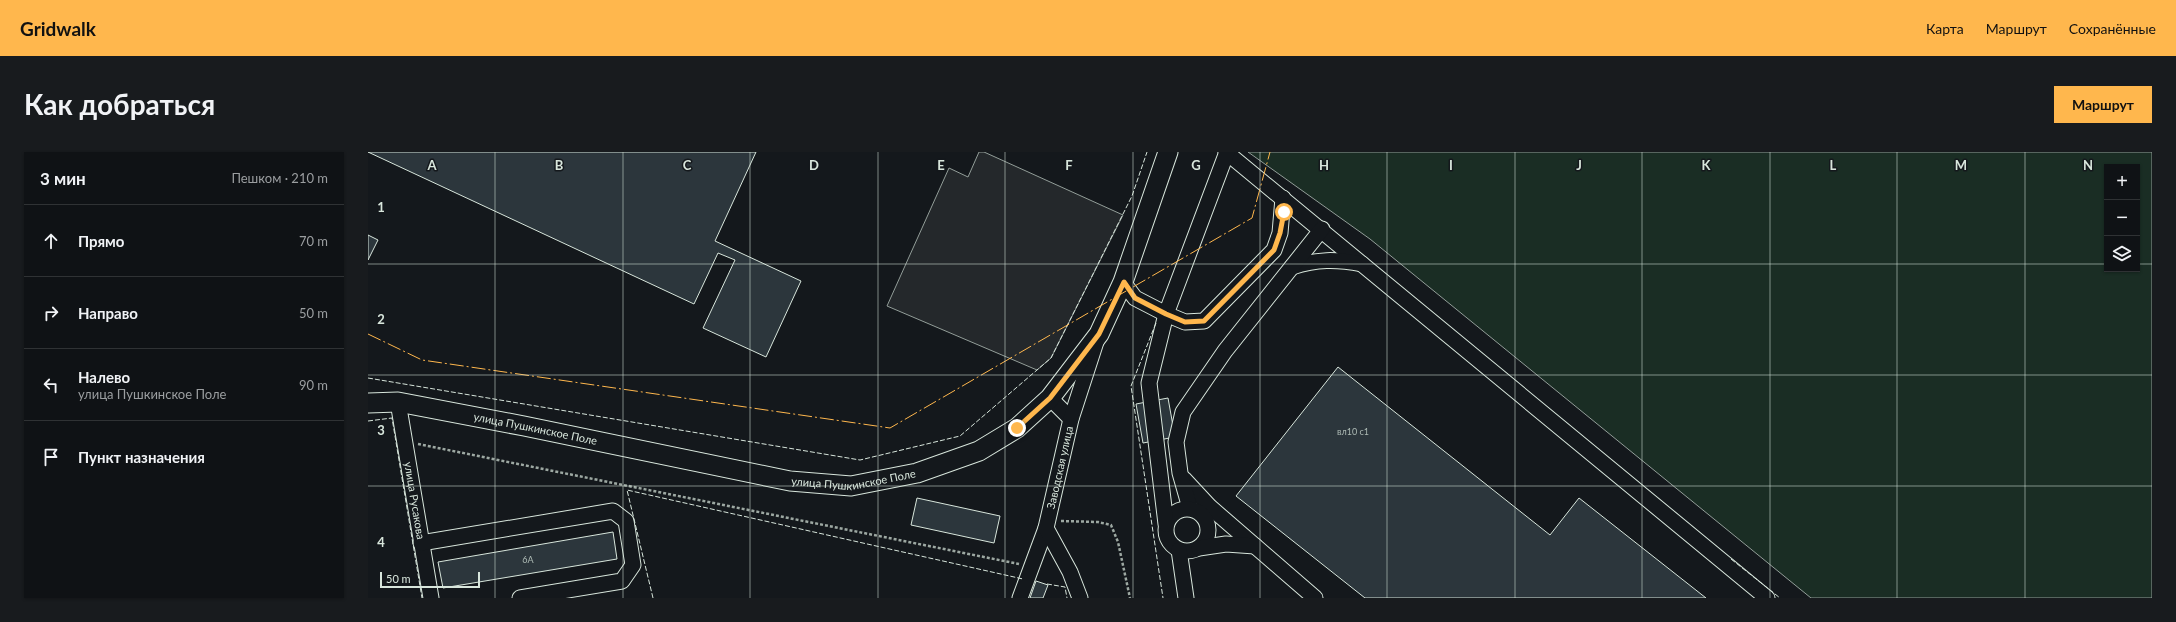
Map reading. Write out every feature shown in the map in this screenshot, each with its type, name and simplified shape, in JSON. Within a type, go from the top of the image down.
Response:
[{"type":"main road","name":"улица Пушкинское Поле","points":[[368,403],[398,402],[524,426],[790,481],[851,486],[917,473],[979,451],[1017,428],[1050,398],[1099,334],[1124,282],[1168,152]]},
{"type":"street","points":[[1255,546],[1226,544],[1189,551],[1179,550],[1171,544],[1166,535],[1166,524],[1149,383],[1171,299],[1227,152],[1767,598]]},
{"type":"street","points":[[1124,282],[1135,298],[1166,314],[1185,322],[1204,321],[1274,250],[1280,233],[1283,198]]},
{"type":"street","points":[[1190,508],[1180,473],[1176,442],[1183,412],[1224,351],[1322,229]]},
{"type":"street","points":[[1292,267],[1312,260],[1329,259],[1363,264]]},
{"type":"street","name":"Заводская улица","points":[[1020,598],[1047,524],[1071,419],[1099,334]]},
{"type":"street","points":[[1050,398],[1071,419]]},
{"type":"street","name":"улица Русакова","points":[[398,402],[431,598]]},
{"type":"street","points":[[1180,473],[1192,489],[1210,507],[1315,598]]},
{"type":"street","points":[[1166,524],[1171,515],[1180,509],[1190,508],[1200,512],[1206,520],[1209,530],[1206,540],[1199,548]]},
{"type":"street","points":[[421,544],[613,511],[626,521],[633,565],[622,581],[520,598]]},
{"type":"street","points":[[1206,520],[1230,530],[1255,546]]},
{"type":"street","points":[[1047,524],[1070,572],[1080,598]]},
{"type":"street","points":[[1179,550],[1186,598]]},
{"type":"path","points":[[404,441],[1032,566]]},
{"type":"path","points":[[1047,524],[1098,522],[1111,525],[1118,542],[1130,598]]},
{"type":"green space","points":[[1248,152],[2152,152],[2152,598],[1811,598],[1370,239]]},
{"type":"shaded area","points":[[979,152],[984,152],[1123,215],[1051,358],[1037,370],[887,306],[949,168],[968,177]]},
{"type":"building","points":[[368,152],[756,152],[715,241],[801,281],[766,357],[703,328],[735,260],[718,253],[694,304]]},
{"type":"building","points":[[368,235],[378,240],[368,260]]},
{"type":"building","points":[[1338,367],[1550,535],[1579,498],[1706,598],[1365,598],[1236,496]]},
{"type":"building","points":[[1168,398],[1175,437],[1143,443],[1136,404]]},
{"type":"building","points":[[917,498],[1000,516],[994,543],[911,525]]},
{"type":"building","points":[[613,532],[617,559],[443,588],[438,562]]},
{"type":"building","points":[[1036,581],[1048,585],[1043,598],[1030,598]]},
{"type":"fence","points":[[368,378],[860,460],[960,436],[1051,358],[1132,196],[1147,152]]},
{"type":"fence","points":[[1156,323],[1131,386],[1163,598]]},
{"type":"fence","points":[[368,421],[392,418],[422,598]]},
{"type":"fence","points":[[653,598],[627,490],[1023,579]]},
{"type":"fence","points":[[1731,559],[1780,598]]},
{"type":"fence","points":[[1047,584],[1065,587],[1067,598]]},
{"type":"power","points":[[368,334],[422,360],[890,428],[1252,218],[1270,152]]},
{"type":"route","points":[[1017,428],[1050,398],[1099,334],[1124,282],[1135,298],[1166,314],[1185,322],[1204,321],[1274,250],[1280,233],[1284,212]]}]
